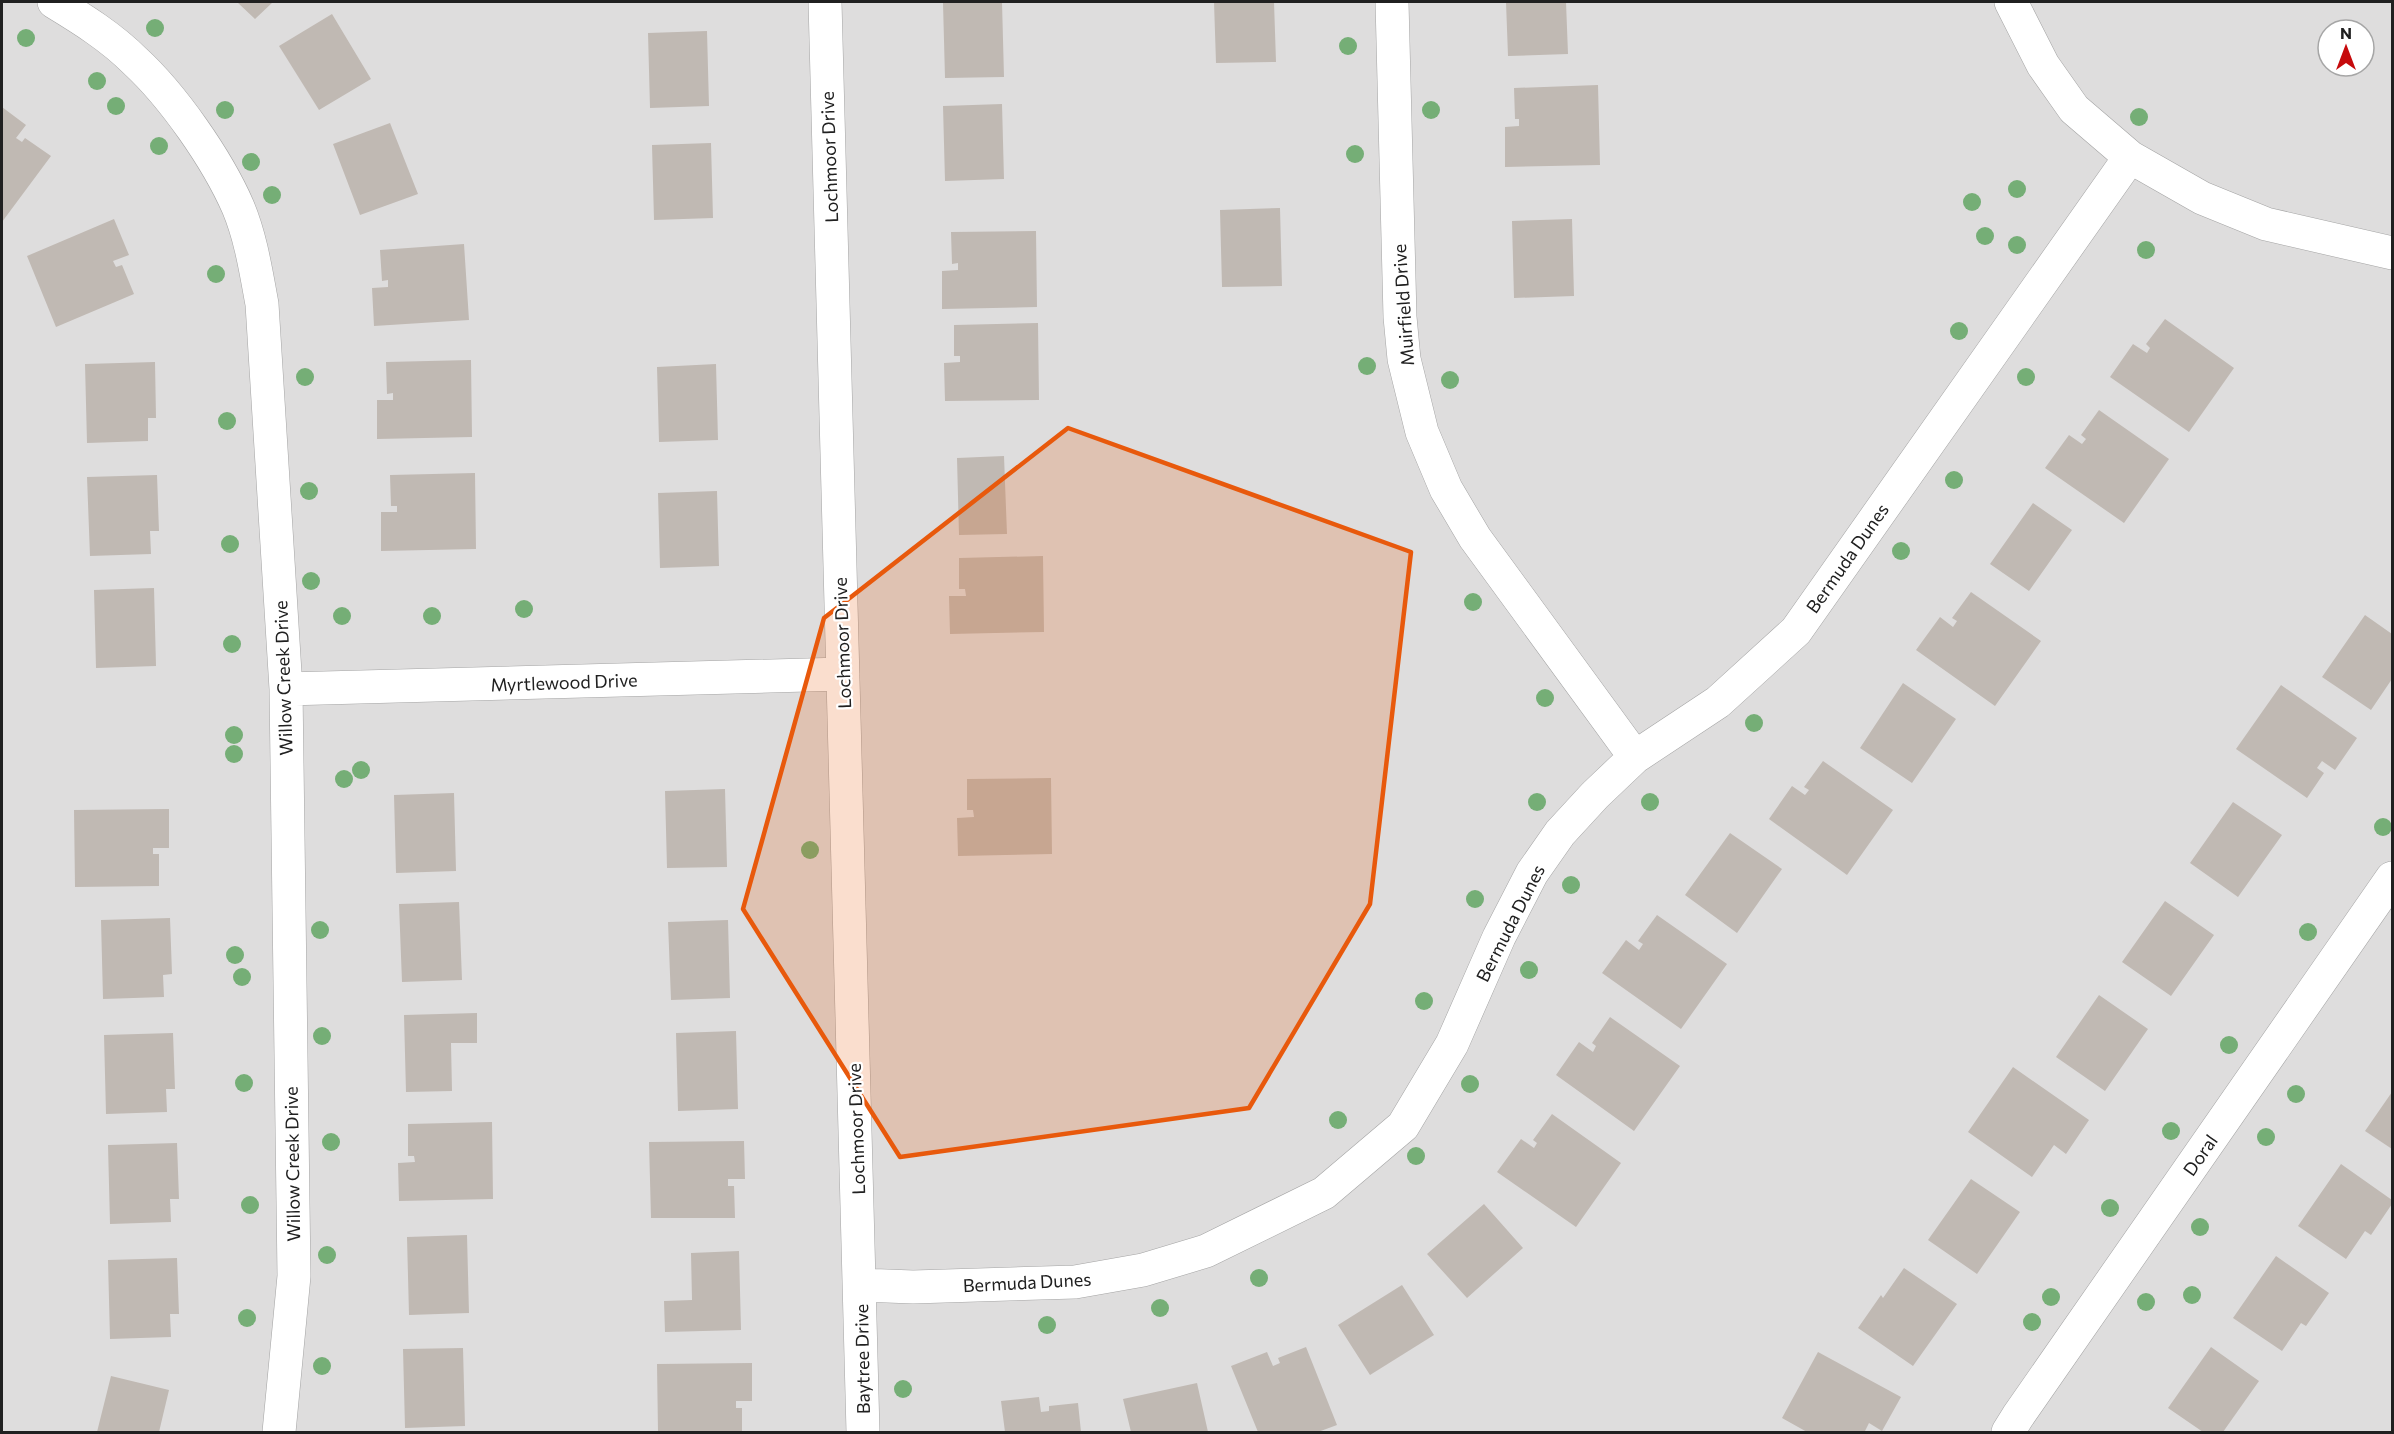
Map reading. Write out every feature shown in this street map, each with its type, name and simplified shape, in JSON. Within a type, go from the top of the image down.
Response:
[{"type":"street","name":"Willow Creek Drive","points":[[54,2],[108,37],[137,62],[180,112],[217,165],[238,208],[252,252],[262,304],[286,689],[294,1276],[279,1432]]},
{"type":"street","name":"Lochmoor Drive","points":[[825,2],[861,1285]]},
{"type":"street","name":"Muirfield Drive","points":[[1392,2],[1400,316],[1404,359],[1422,432],[1446,489],[1475,538],[1635,757]]},
{"type":"street","points":[[2011,2],[2043,64],[2074,109],[2130,157],[2202,198],[2265,224],[2392,253]]},
{"type":"street","name":"Bermuda Dunes","points":[[861,1285],[913,1287],[1075,1282],[1143,1270],[1206,1251],[1324,1193],[1403,1126],[1452,1044],[1499,937],[1532,873],[1560,833],[1635,757],[1718,702],[1796,631],[2130,157]]},
{"type":"street","name":"Myrtlewood Drive","points":[[286,689],[843,674]]},
{"type":"street","name":"Doral","points":[[2008,1432],[2392,879]]},
{"type":"street","name":"Baytree Drive","points":[[861,1285],[863,1432]]},
{"type":"highlighted area","points":[[1068,428],[1411,552],[1370,904],[1249,1108],[900,1157],[743,909],[824,618]]},
{"type":"shaded area","points":[[2,2],[2392,2],[2392,1432],[2,1432]]},
{"type":"building","points":[[237,2],[273,2],[255,19]]},
{"type":"building","points":[[1002,2],[1004,77],[945,78],[943,3]]},
{"type":"building","points":[[1214,2],[1274,2],[1276,62],[1216,63]]},
{"type":"building","points":[[1506,2],[1566,2],[1568,54],[1508,56]]},
{"type":"building","points":[[332,14],[371,79],[319,110],[279,46]]},
{"type":"building","points":[[707,31],[709,106],[650,108],[648,33]]},
{"type":"building","points":[[1598,85],[1600,165],[1505,167],[1505,127],[1519,126],[1519,119],[1515,119],[1514,88]]},
{"type":"building","points":[[1002,104],[1004,179],[945,181],[943,106]]},
{"type":"building","points":[[2,107],[26,125],[16,138],[22,142],[25,138],[51,156],[2,222]]},
{"type":"building","points":[[390,123],[418,194],[360,215],[333,144]]},
{"type":"building","points":[[711,143],[713,218],[654,220],[652,145]]},
{"type":"building","points":[[1280,208],[1282,286],[1222,287],[1220,210]]},
{"type":"building","points":[[114,219],[129,255],[113,261],[116,267],[122,265],[134,294],[56,327],[27,256]]},
{"type":"building","points":[[1572,219],[1574,296],[1514,298],[1512,221]]},
{"type":"building","points":[[1036,231],[1037,307],[942,309],[942,271],[958,270],[958,263],[952,264],[951,232]]},
{"type":"building","points":[[464,244],[469,320],[374,326],[372,288],[388,287],[388,280],[382,281],[380,250]]},
{"type":"building","points":[[2165,319],[2234,368],[2189,432],[2110,377],[2133,344],[2147,353],[2150,348],[2146,344]]},
{"type":"building","points":[[1038,323],[1039,400],[945,401],[944,363],[960,362],[960,356],[954,356],[954,325]]},
{"type":"building","points":[[471,360],[472,437],[377,439],[377,400],[393,400],[393,393],[387,394],[386,362]]},
{"type":"building","points":[[155,362],[156,418],[148,418],[148,441],[87,443],[85,364]]},
{"type":"building","points":[[716,364],[718,440],[659,442],[657,367]]},
{"type":"building","points":[[2099,410],[2169,459],[2124,523],[2045,468],[2069,435],[2082,444],[2086,439],[2081,435]]},
{"type":"building","points":[[1004,456],[1007,534],[959,535],[957,458]]},
{"type":"building","points":[[475,473],[476,549],[381,551],[381,512],[397,512],[397,506],[391,506],[390,475]]},
{"type":"building","points":[[157,475],[159,531],[150,531],[151,554],[90,556],[87,477]]},
{"type":"building","points":[[717,491],[719,566],[660,568],[658,493]]},
{"type":"building","points":[[2033,503],[2072,530],[2029,591],[1990,564]]},
{"type":"building","points":[[1043,556],[1044,632],[950,634],[949,596],[966,596],[965,589],[959,589],[959,558]]},
{"type":"building","points":[[154,588],[156,666],[96,668],[94,590]]},
{"type":"building","points":[[1971,592],[2041,641],[1995,706],[1916,650],[1940,617],[1953,627],[1957,621],[1952,618]]},
{"type":"building","points":[[2365,615],[2392,634],[2392,679],[2371,710],[2322,677]]},
{"type":"building","points":[[1903,683],[1956,719],[1912,783],[1860,748]]},
{"type":"building","points":[[2281,685],[2357,738],[2335,770],[2322,761],[2317,768],[2324,773],[2307,798],[2236,749]]},
{"type":"building","points":[[1823,761],[1893,810],[1847,875],[1769,819],[1792,786],[1805,795],[1809,790],[1804,787]]},
{"type":"building","points":[[1051,778],[1052,854],[958,856],[957,818],[974,817],[973,810],[967,810],[967,779]]},
{"type":"building","points":[[725,789],[727,867],[667,868],[665,791]]},
{"type":"building","points":[[454,793],[456,871],[396,873],[394,795]]},
{"type":"building","points":[[2233,802],[2282,835],[2238,897],[2190,863]]},
{"type":"building","points":[[169,809],[169,848],[153,848],[153,854],[159,854],[159,886],[75,887],[74,810]]},
{"type":"building","points":[[1730,833],[1782,869],[1737,933],[1685,895]]},
{"type":"building","points":[[2165,901],[2214,935],[2171,996],[2122,962]]},
{"type":"building","points":[[459,902],[462,980],[402,982],[399,904]]},
{"type":"building","points":[[1657,915],[1727,964],[1681,1029],[1602,973],[1626,940],[1639,950],[1643,944],[1638,941]]},
{"type":"building","points":[[170,918],[172,974],[163,975],[164,997],[103,999],[101,920]]},
{"type":"building","points":[[728,920],[730,998],[671,1000],[668,922]]},
{"type":"building","points":[[2099,995],[2148,1029],[2105,1091],[2056,1057]]},
{"type":"building","points":[[477,1013],[477,1043],[451,1043],[452,1091],[406,1092],[404,1015]]},
{"type":"building","points":[[1610,1017],[1680,1066],[1634,1131],[1556,1075],[1579,1042],[1593,1052],[1596,1046],[1592,1043]]},
{"type":"building","points":[[736,1031],[738,1109],[678,1111],[676,1033]]},
{"type":"building","points":[[173,1033],[175,1089],[166,1089],[167,1112],[106,1114],[104,1035]]},
{"type":"building","points":[[2013,1067],[2089,1120],[2066,1154],[2054,1145],[2032,1177],[1968,1132]]},
{"type":"building","points":[[2392,1092],[2392,1149],[2365,1131]]},
{"type":"building","points":[[1552,1114],[1621,1163],[1576,1227],[1497,1172],[1521,1139],[1534,1148],[1537,1143],[1533,1140]]},
{"type":"building","points":[[492,1122],[493,1199],[399,1201],[398,1163],[415,1162],[414,1156],[408,1156],[408,1124]]},
{"type":"building","points":[[744,1141],[745,1179],[728,1179],[728,1186],[734,1186],[735,1218],[651,1218],[649,1142]]},
{"type":"building","points":[[177,1143],[179,1199],[170,1199],[171,1222],[110,1224],[108,1145]]},
{"type":"building","points":[[2341,1164],[2392,1200],[2392,1204],[2371,1235],[2365,1231],[2346,1259],[2298,1226]]},
{"type":"building","points":[[1971,1179],[2020,1212],[1977,1274],[1928,1240]]},
{"type":"building","points":[[1484,1204],[1523,1248],[1467,1298],[1427,1254]]},
{"type":"building","points":[[467,1235],[469,1313],[409,1315],[407,1237]]},
{"type":"building","points":[[739,1251],[741,1330],[665,1332],[664,1301],[692,1300],[691,1253]]},
{"type":"building","points":[[2276,1256],[2329,1293],[2306,1326],[2301,1323],[2282,1351],[2233,1318]]},
{"type":"building","points":[[177,1258],[179,1314],[170,1314],[171,1337],[110,1339],[108,1260]]},
{"type":"building","points":[[1904,1268],[1957,1304],[1913,1366],[1858,1328],[1881,1295],[1883,1298]]},
{"type":"building","points":[[1402,1285],[1434,1335],[1370,1375],[1338,1325]]},
{"type":"building","points":[[1306,1347],[1337,1425],[1318,1432],[1258,1432],[1231,1366],[1267,1352],[1273,1366],[1280,1363],[1278,1358]]},
{"type":"building","points":[[2211,1347],[2259,1381],[2223,1432],[2203,1432],[2168,1408]]},
{"type":"building","points":[[463,1348],[465,1426],[405,1428],[403,1349]]},
{"type":"building","points":[[1818,1352],[1901,1397],[1882,1431],[1869,1423],[1865,1431],[1868,1432],[1807,1432],[1782,1418]]},
{"type":"building","points":[[752,1363],[752,1401],[736,1401],[736,1408],[742,1408],[742,1432],[658,1432],[657,1364]]},
{"type":"building","points":[[111,1376],[169,1390],[159,1432],[97,1432]]},
{"type":"building","points":[[1197,1383],[1208,1432],[1131,1432],[1123,1399]]},
{"type":"building","points":[[1039,1397],[1041,1412],[1049,1411],[1049,1406],[1078,1403],[1081,1432],[1005,1432],[1001,1401]]}]
